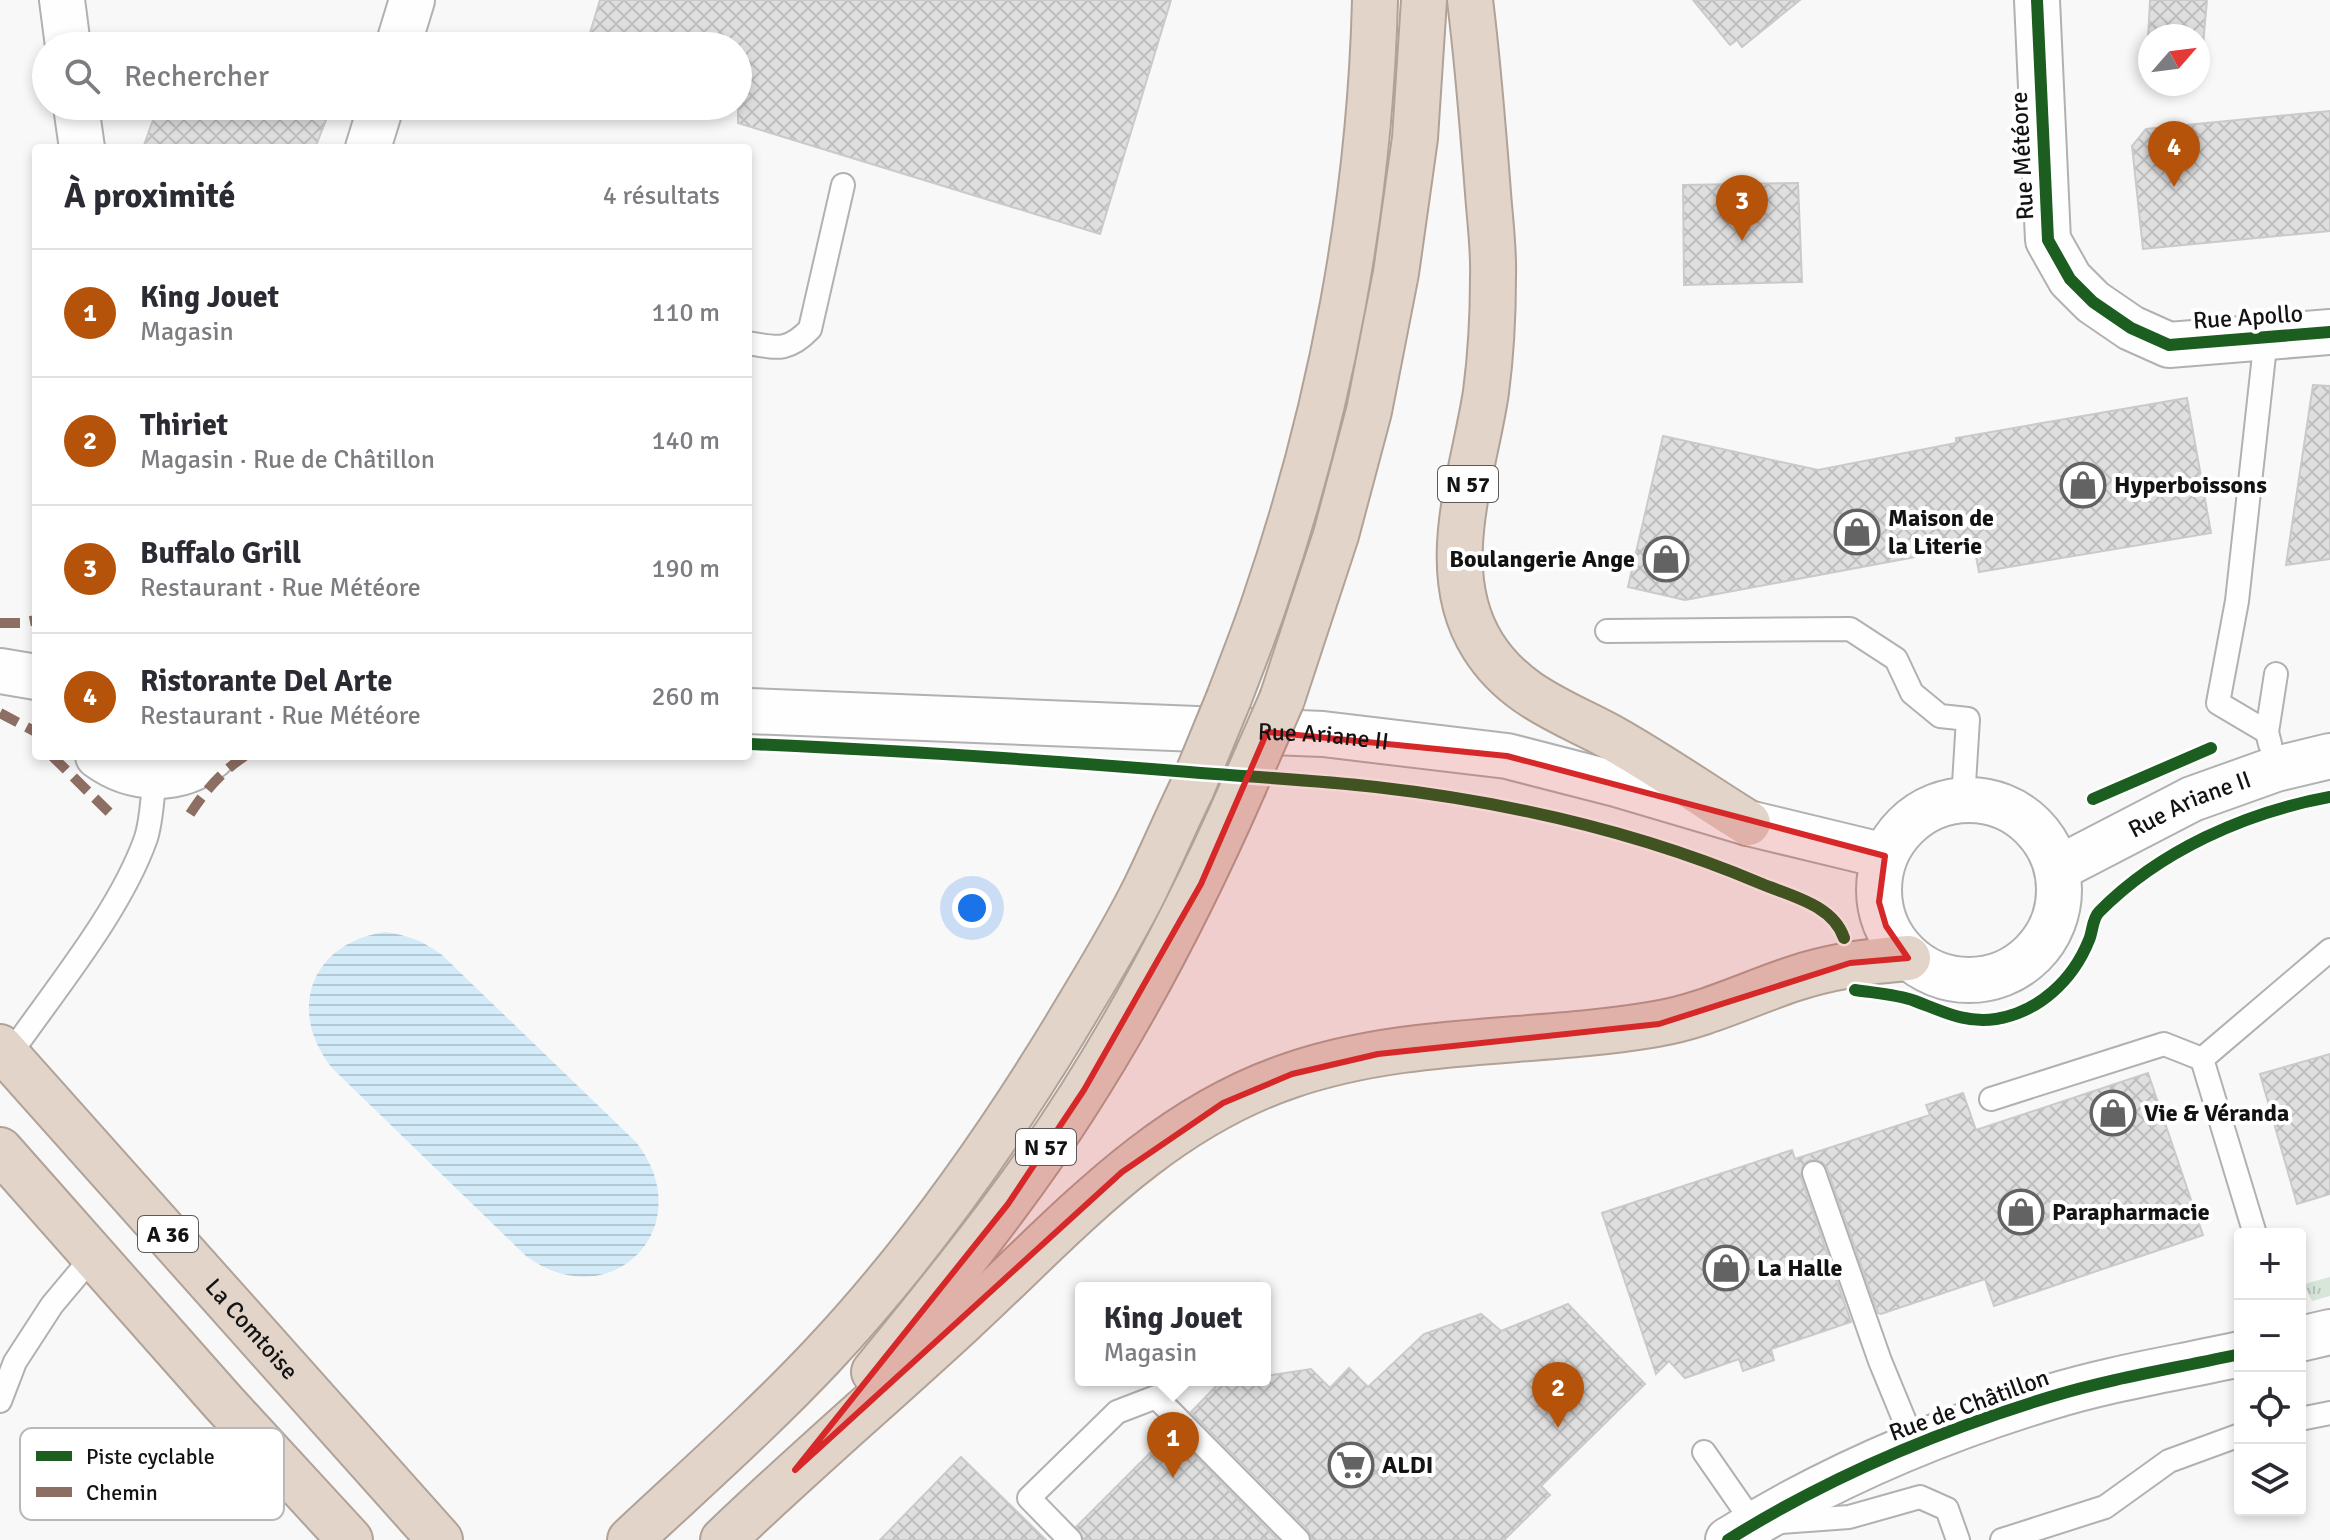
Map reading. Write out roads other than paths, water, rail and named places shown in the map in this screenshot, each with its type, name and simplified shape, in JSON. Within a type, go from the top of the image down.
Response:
[{"type":"highway","name":"N 57","points":[[630,1540],[769,1410],[824,1354],[882,1287],[951,1199],[1037,1075],[1099,973],[1146,887],[1192,788],[1265,602],[1312,441],[1351,254],[1365,145],[1375,0]]},
{"type":"highway","name":"N 57","points":[[723,1540],[795,1470],[1008,1204],[1084,1090],[1151,978],[1201,884],[1282,699],[1336,535],[1372,395],[1396,273],[1415,138],[1424,0]]},
{"type":"highway","name":"N 57","points":[[1470,0],[1480,85],[1494,272],[1486,394],[1471,462],[1462,539],[1461,585],[1468,616],[1483,647],[1496,663],[1542,703],[1615,739],[1748,823]]},
{"type":"highway","points":[[795,1470],[960,1325],[1122,1172],[1183,1127],[1234,1098],[1292,1074],[1378,1054],[1433,1045],[1659,1024],[1719,1007],[1794,978],[1850,963],[1908,958]]},
{"type":"highway","name":"La Comtoise","points":[[4,1052],[440,1540]]},
{"type":"highway","name":"A 36","points":[[0,1150],[247,1428]]},
{"type":"highway","name":"A 36","points":[[284,1468],[350,1540]]},
{"type":"main road","points":[[62,0],[66,32]]},
{"type":"main road","points":[[402,32],[412,0]]},
{"type":"main road","name":"Rue Météore","points":[[2037,0],[2048,240],[2070,279],[2093,302],[2131,328],[2169,345]]},
{"type":"main road","points":[[78,120],[81,144]]},
{"type":"main road","points":[[369,144],[377,120]]},
{"type":"main road","name":"Rue Apollo","points":[[2169,345],[2330,332]]},
{"type":"main road","points":[[0,671],[32,676]]},
{"type":"main road","name":"Rue Ariane II","points":[[752,711],[1323,734],[1507,756],[1748,823],[1885,856]]},
{"type":"main road","name":"Rue Ariane II","points":[[2057,869],[2192,799],[2272,750],[2330,756]]},
{"type":"main road","points":[[105,760],[126,772],[155,777],[184,772],[205,760]]},
{"type":"main road","points":[[1963,800],[1988,802],[2022,818],[2047,845],[2057,869],[2059,893],[2050,928],[2030,958],[2010,972],[1987,980],[1962,981],[1939,976],[1908,958],[1886,926],[1879,902],[1879,876],[1894,838],[1908,823],[1934,807],[1963,800]]},
{"type":"main road","points":[[2306,1338],[2330,1332]]},
{"type":"main road","name":"Rue de Châtillon","points":[[1741,1532],[1853,1472],[2052,1396],[2234,1355]]},
{"type":"lane","points":[[752,344],[779,349],[799,341],[810,329],[843,185]]},
{"type":"lane","points":[[2266,337],[2237,601],[2218,703],[2272,750]]},
{"type":"lane","points":[[1607,631],[1850,629],[1896,659],[1912,693],[1940,716],[1968,719],[1963,800]]},
{"type":"lane","points":[[2272,750],[2276,674]]},
{"type":"lane","points":[[4,1052],[98,929],[125,881],[147,836],[155,777]]},
{"type":"lane","points":[[2202,1059],[2330,950]]},
{"type":"lane","points":[[1991,1099],[2164,1044],[2202,1059]]},
{"type":"lane","points":[[2202,1059],[2253,1228]]},
{"type":"lane","points":[[1814,1173],[1880,1361],[1915,1446]]},
{"type":"lane","points":[[0,1401],[15,1362],[52,1305],[94,1255]]},
{"type":"lane","points":[[1070,1540],[1029,1498],[1117,1412],[1156,1397],[1298,1540]]},
{"type":"lane","points":[[2306,1418],[2330,1413]]},
{"type":"lane","points":[[2002,1540],[2105,1507],[2169,1461],[2234,1437]]},
{"type":"lane","points":[[1704,1452],[1741,1532],[1849,1517],[1920,1497],[1947,1509],[1958,1540]]},
{"type":"water","points":[[385,932],[415,939],[442,955],[636,1142],[654,1174],[659,1204],[653,1232],[638,1254],[616,1270],[588,1277],[558,1273],[526,1256],[332,1068],[318,1046],[310,1024],[309,1002],[314,982],[324,965],[339,950],[360,939]]},
{"type":"place","name":"Ristorante Del Arte","points":[[2174,187]]},
{"type":"place","name":"Buffalo Grill","points":[[1742,241]]},
{"type":"place","name":"Hyperboissons","points":[[2083,485]]},
{"type":"place","name":"Maison de la Literie","points":[[1857,532]]},
{"type":"place","name":"Boulangerie Ange","points":[[1666,559]]},
{"type":"place","name":"Vie & Véranda","points":[[2113,1113]]},
{"type":"place","name":"Parapharmacie","points":[[2021,1212]]},
{"type":"place","name":"La Halle","points":[[1726,1268]]},
{"type":"place","name":"Thiriet","points":[[1558,1428]]},
{"type":"place","name":"ALDI","points":[[1351,1465]]},
{"type":"place","name":"King Jouet","points":[[1173,1478]]}]
